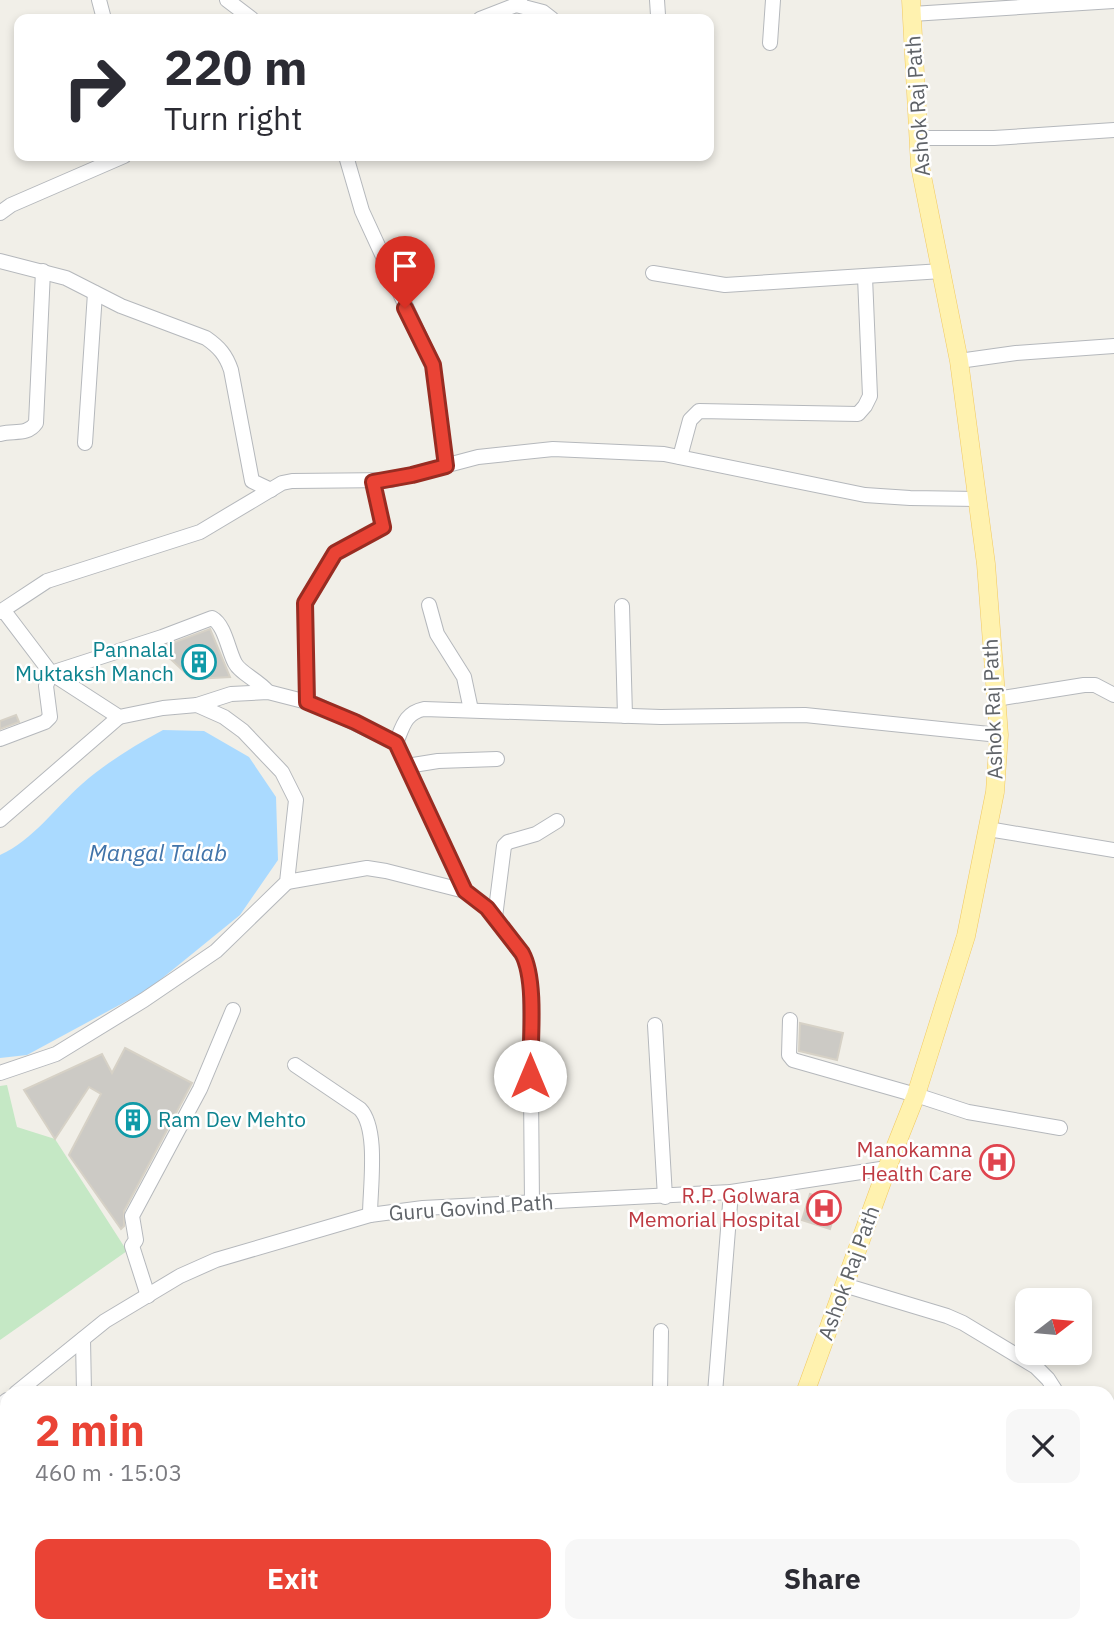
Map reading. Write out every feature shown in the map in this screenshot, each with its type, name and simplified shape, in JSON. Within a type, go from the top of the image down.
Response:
[{"type":"main road","name":"Ashok Raj Path","points":[[808,1386],[887,1167],[916,1095],[966,936],[995,792],[999,735],[986,564],[960,361],[919,166],[912,7]]},
{"type":"street","points":[[227,0],[245,14]]},
{"type":"street","points":[[770,43],[773,0]]},
{"type":"street","points":[[912,7],[1113,0]]},
{"type":"street","points":[[492,14],[518,3],[545,14]]},
{"type":"street","points":[[917,138],[995,138],[1114,130]]},
{"type":"street","points":[[0,213],[11,205],[112,161]]},
{"type":"street","points":[[347,161],[362,211],[433,365],[446,466]]},
{"type":"street","points":[[0,261],[66,278],[121,306],[206,338],[222,351],[231,370],[252,481],[271,490]]},
{"type":"street","points":[[0,434],[25,432],[32,429],[36,423],[43,271]]},
{"type":"street","points":[[653,272],[725,285],[942,271]]},
{"type":"street","points":[[680,457],[690,420],[699,411],[858,414],[870,396],[865,277]]},
{"type":"street","points":[[85,443],[95,293]]},
{"type":"street","points":[[960,361],[1016,353],[1114,346]]},
{"type":"street","points":[[119,717],[51,673],[2,612],[47,581],[200,532],[271,490],[292,481],[373,482],[412,475],[478,457],[553,449],[615,450],[680,457],[865,495],[978,499]]},
{"type":"street","points":[[307,702],[305,603],[335,553],[383,527],[373,482]]},
{"type":"street","points":[[429,605],[437,634],[464,677],[471,710]]},
{"type":"street","points":[[622,606],[625,716]]},
{"type":"street","points":[[51,673],[212,618],[220,626],[236,666],[255,678],[268,692]]},
{"type":"street","points":[[0,739],[45,722],[50,717],[46,686],[51,673]]},
{"type":"street","points":[[996,699],[1084,685],[1095,685],[1114,695]]},
{"type":"street","points":[[0,820],[119,717],[163,708],[197,705],[231,694],[268,692],[307,702],[396,743],[465,891]]},
{"type":"street","points":[[197,705],[224,717],[243,732],[291,785],[296,800],[286,882]]},
{"type":"street","points":[[396,743],[406,717],[413,711],[424,709],[625,716],[805,715],[999,735]]},
{"type":"street","points":[[407,766],[438,761],[497,759]]},
{"type":"street","points":[[495,917],[504,846],[508,842],[536,834],[557,821]]},
{"type":"street","points":[[988,830],[1114,850]]},
{"type":"street","points":[[0,1073],[56,1054],[144,1000],[216,951],[286,882],[367,868],[386,870],[465,891],[495,917],[526,961],[530,978],[532,1203]]},
{"type":"street","points":[[148,1296],[132,1245],[136,1240],[132,1216],[200,1089],[233,1010]]},
{"type":"street","points":[[790,1020],[789,1055],[793,1060],[989,1117],[1060,1128]]},
{"type":"street","points":[[655,1025],[665,1196]]},
{"type":"street","points":[[295,1065],[360,1109],[368,1119],[371,1134],[370,1215]]},
{"type":"street","name":"Guru Govind Path","points":[[25,1386],[105,1321],[180,1276],[216,1261],[370,1215],[423,1208],[731,1192],[887,1167]]},
{"type":"street","points":[[716,1386],[731,1192]]},
{"type":"street","points":[[844,1285],[947,1315],[1036,1367],[1053,1386]]},
{"type":"street","points":[[660,1386],[661,1331]]},
{"type":"street","points":[[83,1339],[84,1386]]},
{"type":"green space","points":[[7,1085],[17,1127],[55,1139],[127,1251],[0,1340],[0,1086]]},
{"type":"water","name":"Mangal Talab","points":[[163,730],[204,731],[249,757],[276,797],[278,860],[240,915],[149,989],[27,1055],[0,1058],[0,855],[23,841],[101,769]]},
{"type":"building","name":"Pannalal Muktaksh Manch","points":[[210,629],[230,677],[192,679],[159,648]]},
{"type":"building","points":[[16,715],[19,722],[0,729],[0,721]]},
{"type":"building","points":[[800,1023],[843,1033],[837,1060],[799,1051]]},
{"type":"building","name":"Ram Dev Mehto","points":[[125,1048],[192,1083],[124,1211],[124,1226],[121,1229],[69,1155],[101,1094],[89,1087],[55,1139],[24,1090],[102,1054],[112,1073]]},
{"type":"building","points":[[988,1153],[1010,1160],[1007,1171],[984,1165]]},
{"type":"building","points":[[810,1194],[838,1203],[830,1229],[802,1220]]},
{"type":"place","name":"Pannalal Muktaksh Manch","points":[[199,662]]},
{"type":"place","name":"Ram Dev Mehto","points":[[133,1120]]},
{"type":"place","name":"Manokamna Health Care","points":[[997,1162]]},
{"type":"place","name":"R.P. Golwara Memorial Hospital","points":[[824,1208]]},
{"type":"route","points":[[405,308],[433,365],[446,466],[373,482],[383,527],[335,553],[305,603],[307,702],[396,743],[465,891],[487,908],[522,953],[530,978],[530,1076]]}]
